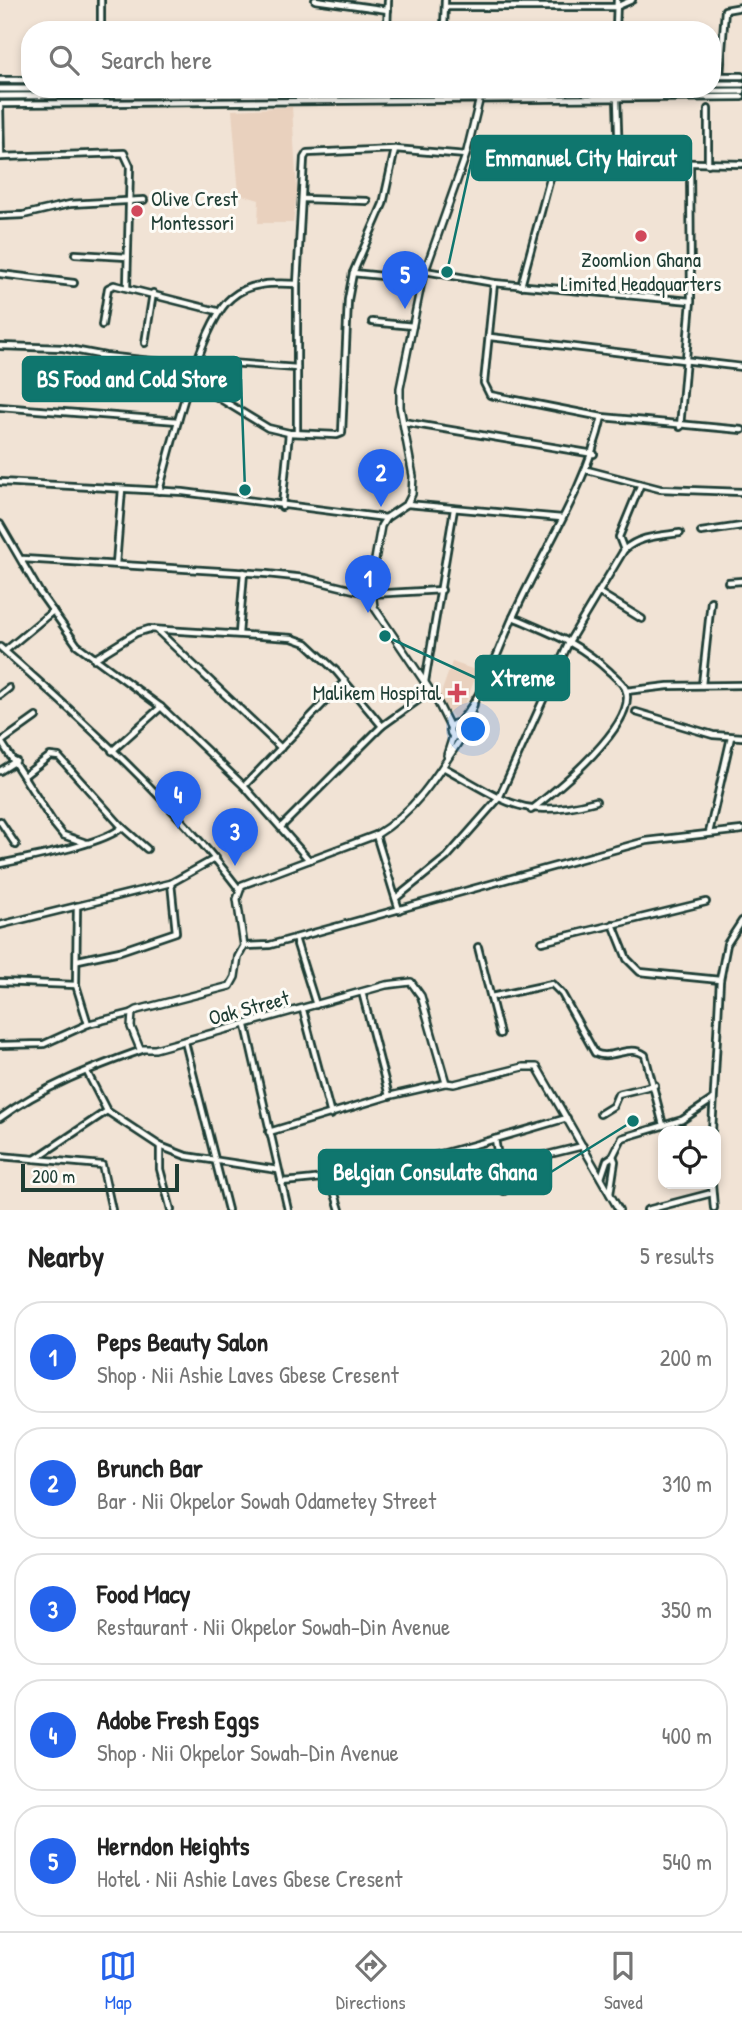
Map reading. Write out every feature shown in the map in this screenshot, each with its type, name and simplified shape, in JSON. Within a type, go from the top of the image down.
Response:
[{"type":"street","points":[[101,0],[101,21]]},
{"type":"street","points":[[314,0],[388,10]]},
{"type":"street","points":[[387,21],[388,0]]},
{"type":"street","points":[[444,21],[445,0]]},
{"type":"street","points":[[554,9],[555,0]]},
{"type":"street","points":[[615,21],[617,0]]},
{"type":"street","points":[[445,7],[616,8],[632,0]]},
{"type":"street","points":[[721,63],[725,10],[742,7]]},
{"type":"street","points":[[721,76],[742,76]]},
{"type":"street","points":[[0,80],[21,80]]},
{"type":"street","points":[[721,84],[742,84]]},
{"type":"street","points":[[0,89],[21,89]]},
{"type":"street","points":[[721,91],[742,91]]},
{"type":"street","points":[[0,96],[21,96]]},
{"type":"street","points":[[721,97],[742,97]]},
{"type":"street","points":[[407,504],[413,482],[402,422],[400,388],[422,280],[466,155],[481,98]]},
{"type":"street","points":[[127,287],[127,200],[130,166],[124,153],[1,157],[0,106],[680,98]]},
{"type":"street","points":[[617,99],[619,160]]},
{"type":"street","points":[[708,109],[708,164]]},
{"type":"street","points":[[297,433],[297,284],[304,158],[307,153],[395,149],[466,155]]},
{"type":"street","points":[[191,381],[250,419],[289,433],[342,433],[348,300],[353,273],[383,204],[395,149]]},
{"type":"street","points":[[521,286],[555,160],[742,164]]},
{"type":"street","points":[[680,426],[691,301],[690,163]]},
{"type":"street","points":[[303,199],[367,201]]},
{"type":"street","points":[[0,216],[23,215],[71,204],[144,200]]},
{"type":"street","points":[[75,254],[127,257]]},
{"type":"street","points":[[425,271],[494,283],[691,301]]},
{"type":"street","points":[[353,273],[422,280]]},
{"type":"street","points":[[0,274],[74,283]]},
{"type":"street","points":[[159,491],[178,421],[217,311],[232,296],[247,288],[265,283],[297,284]]},
{"type":"street","points":[[494,283],[485,389],[490,395],[602,417],[742,430]]},
{"type":"street","points":[[102,325],[108,288],[114,285],[217,311]]},
{"type":"street","points":[[145,343],[153,293]]},
{"type":"street","points":[[372,322],[413,326]]},
{"type":"street","points":[[490,337],[742,367]]},
{"type":"street","points":[[0,346],[63,348],[105,356],[197,366]]},
{"type":"street","points":[[230,363],[298,368]]},
{"type":"street","points":[[0,407],[178,421]]},
{"type":"street","points":[[0,1045],[44,1044],[88,1024],[224,989],[233,982],[236,962],[244,946],[236,899],[239,888],[246,882],[376,835],[410,810],[430,788],[464,733],[513,617],[594,454],[602,417]]},
{"type":"street","points":[[402,422],[594,454]]},
{"type":"street","points":[[282,507],[289,433]]},
{"type":"street","points":[[587,470],[640,486],[742,492]]},
{"type":"street","points":[[0,482],[159,491],[386,517]]},
{"type":"street","points":[[624,550],[619,537],[640,486]]},
{"type":"street","points":[[116,564],[122,489]]},
{"type":"street","points":[[464,733],[443,710],[374,607],[370,594],[376,539],[386,517],[407,504],[562,518]]},
{"type":"street","points":[[425,682],[454,509]]},
{"type":"street","points":[[0,524],[77,645],[161,707],[244,786],[309,860]]},
{"type":"street","points":[[701,532],[742,526]]},
{"type":"street","points":[[396,898],[447,857],[499,798],[570,640],[624,550],[633,542],[680,533]]},
{"type":"street","points":[[22,559],[305,578],[370,594],[442,590]]},
{"type":"street","points":[[239,634],[244,572]]},
{"type":"street","points":[[729,582],[742,581]]},
{"type":"street","points":[[598,592],[642,619]]},
{"type":"street","points":[[702,685],[711,601]]},
{"type":"street","points":[[5,651],[53,611]]},
{"type":"street","points":[[513,617],[570,640],[594,657],[626,691]]},
{"type":"street","points":[[94,659],[136,633],[156,629],[292,638],[306,643],[345,681],[382,726]]},
{"type":"street","points":[[156,629],[281,747]]},
{"type":"street","points":[[0,647],[34,674],[112,751],[216,858],[239,888]]},
{"type":"street","points":[[244,786],[345,681]]},
{"type":"street","points":[[626,691],[742,685]]},
{"type":"street","points":[[0,695],[9,688]]},
{"type":"street","points":[[281,827],[382,726],[430,691]]},
{"type":"street","points":[[531,810],[569,780],[622,718],[626,691]]},
{"type":"street","points":[[444,764],[455,724],[477,697]]},
{"type":"street","points":[[112,751],[161,707]]},
{"type":"street","points":[[636,712],[731,737],[742,737]]},
{"type":"street","points":[[36,717],[1,741],[63,835],[86,843]]},
{"type":"street","points":[[453,736],[464,733]]},
{"type":"street","points":[[709,833],[731,737]]},
{"type":"street","points":[[25,775],[50,756],[59,757],[122,827],[147,849]]},
{"type":"street","points":[[0,771],[16,761]]},
{"type":"street","points":[[444,764],[499,798],[531,810],[561,810],[596,801]]},
{"type":"street","points":[[0,821],[16,845]]},
{"type":"street","points":[[0,864],[86,843],[112,835],[122,827]]},
{"type":"street","points":[[244,946],[257,947],[295,938],[646,841],[742,830]]},
{"type":"street","points":[[0,834],[9,833]]},
{"type":"street","points":[[376,835],[399,910]]},
{"type":"street","points":[[0,925],[171,883],[216,858]]},
{"type":"street","points":[[78,960],[120,951],[176,932],[171,883]]},
{"type":"street","points":[[542,942],[706,902]]},
{"type":"street","points":[[78,906],[76,985],[88,1024]]},
{"type":"street","points":[[712,1126],[720,980],[727,944],[742,921]]},
{"type":"street","points":[[613,924],[627,959],[640,972],[720,980]]},
{"type":"street","points":[[295,938],[316,1006]]},
{"type":"street","points":[[478,947],[500,1034]]},
{"type":"street","name":"Oak Street","points":[[0,1118],[19,1104],[87,1072],[142,1051],[246,1026],[406,981],[416,985],[446,1083]]},
{"type":"street","points":[[0,982],[76,985]]},
{"type":"street","points":[[491,997],[552,984],[562,994],[591,1050],[605,1056],[640,1051],[649,1061],[663,1125]]},
{"type":"street","points":[[362,992],[389,1096]]},
{"type":"street","points":[[303,1010],[331,1115]]},
{"type":"street","points":[[132,1013],[131,1027],[142,1051]]},
{"type":"street","points":[[246,1026],[288,1210]]},
{"type":"street","points":[[185,1042],[228,1210]]},
{"type":"street","points":[[269,1132],[389,1096],[532,1066],[540,1071],[619,1210]]},
{"type":"street","points":[[87,1072],[107,1111],[160,1146],[186,1156],[215,1162],[278,1170]]},
{"type":"street","points":[[600,1114],[613,1106],[618,1094],[655,1085]]},
{"type":"street","points":[[601,1178],[607,1160],[613,1156],[617,1145],[630,1133],[663,1125],[701,1110],[712,1100]]},
{"type":"street","points":[[701,1110],[712,1119]]},
{"type":"street","points":[[34,1160],[107,1111]]},
{"type":"street","points":[[281,1182],[330,1178],[420,1160],[568,1118]]},
{"type":"street","points":[[495,1139],[504,1191]]},
{"type":"street","points":[[160,1146],[160,1169],[171,1210]]},
{"type":"street","points":[[538,1157],[583,1146]]},
{"type":"street","points":[[0,1156],[102,1165],[112,1210]]},
{"type":"street","points":[[610,1194],[615,1161],[613,1156]]},
{"type":"street","points":[[330,1178],[340,1210]]},
{"type":"street","points":[[712,1189],[714,1208]]},
{"type":"street","points":[[647,1210],[712,1193]]},
{"type":"shaded area","points":[[292,107],[297,193],[293,223],[258,223],[259,200],[239,194],[232,110]]},
{"type":"shaded area","name":"Malikem Hospital","points":[[452,662],[478,671],[460,717],[454,718],[439,699]]},
{"type":"place","name":"Olive Crest Montessori","points":[[137,211]]},
{"type":"place","name":"Zoomlion Ghana Limited Headquarters","points":[[641,236]]},
{"type":"place","name":"Emmanuel City Haircut","points":[[447,272]]},
{"type":"place","name":"Herndon Heights","points":[[405,309]]},
{"type":"place","name":"BS Food and Cold Store","points":[[245,490]]},
{"type":"place","name":"Brunch Bar","points":[[381,507]]},
{"type":"place","name":"Peps Beauty Salon","points":[[368,613]]},
{"type":"place","name":"Xtreme","points":[[385,636]]},
{"type":"place","name":"Malikem Hospital","points":[[457,693]]},
{"type":"place","name":"Adobe Fresh Eggs","points":[[178,829]]},
{"type":"place","name":"Food Macy","points":[[235,866]]},
{"type":"place","name":"Belgian Consulate Ghana","points":[[633,1121]]}]
